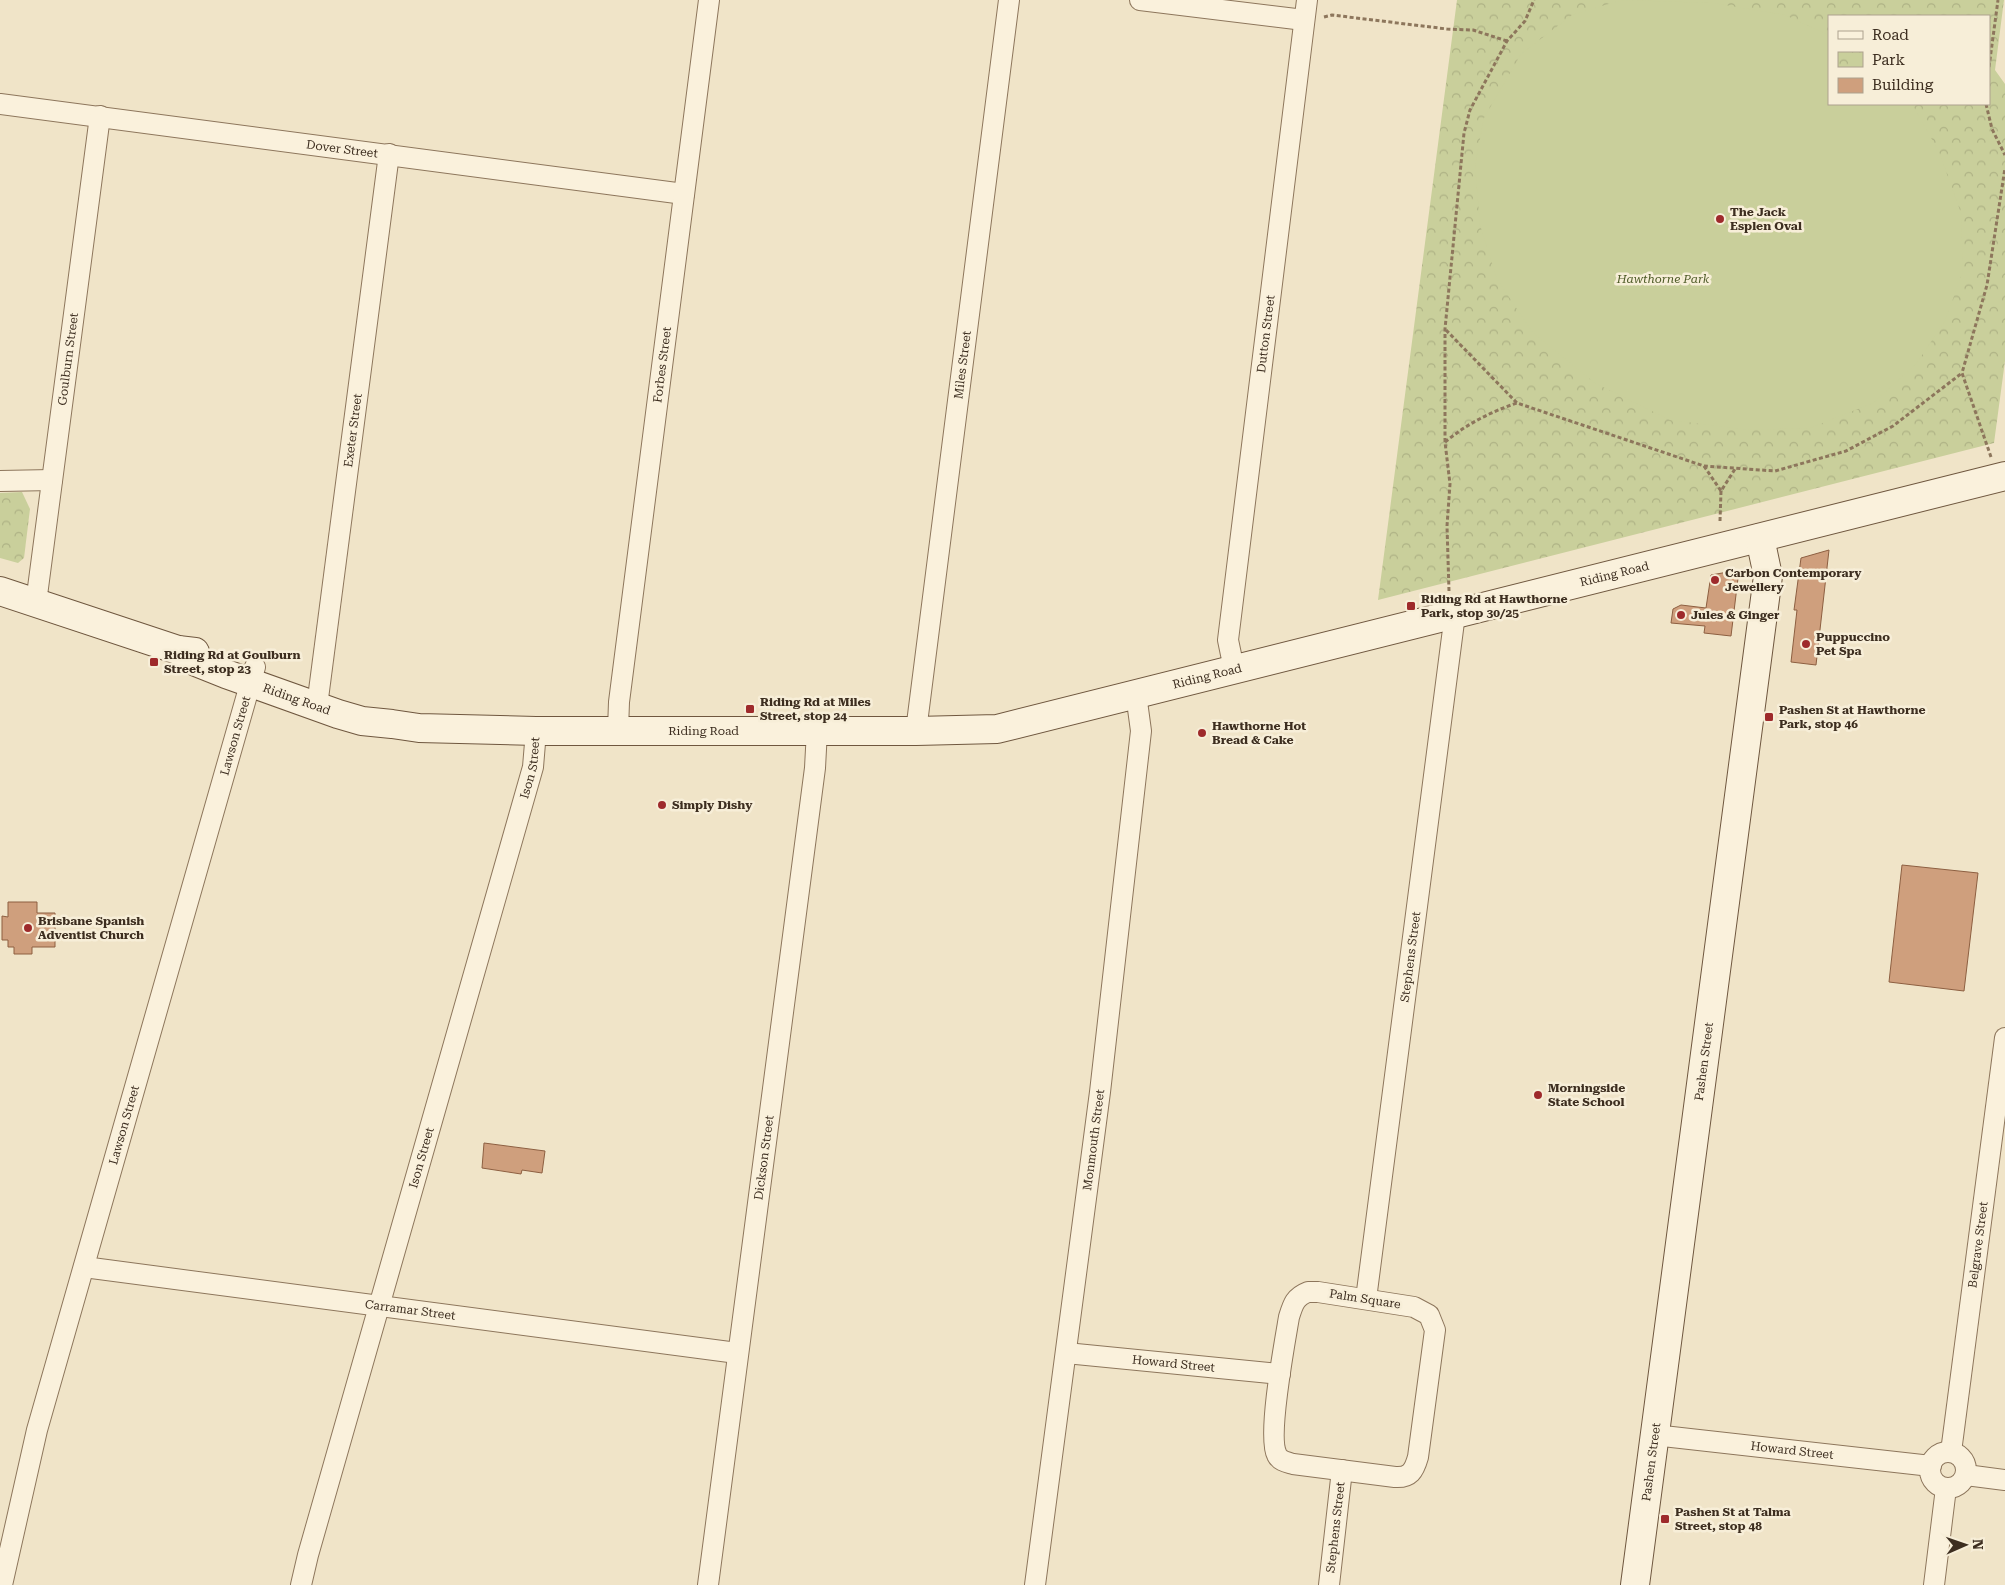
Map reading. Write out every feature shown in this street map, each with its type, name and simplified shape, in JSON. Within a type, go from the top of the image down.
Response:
[{"type":"main road","name":"Riding Road","points":[[0,591],[178,650],[196,662],[252,675],[318,698],[362,722],[419,728],[536,731],[916,731],[997,729],[2000,478]]},
{"type":"main road","name":"Pashen Street","points":[[1635,1585],[1768,576],[1760,538]]},
{"type":"street","name":"Forbes Street","points":[[618,730],[619,702],[709,0]]},
{"type":"street","name":"Miles Street","points":[[916,731],[1009,0]]},
{"type":"street","points":[[1140,0],[1304,20]]},
{"type":"street","name":"Dutton Street","points":[[1234,669],[1228,640],[1307,0]]},
{"type":"street","name":"Dover Street","points":[[0,104],[684,194]]},
{"type":"street","name":"Goulburn Street","points":[[36,603],[100,116]]},
{"type":"street","name":"Exeter Street","points":[[318,698],[389,154]]},
{"type":"street","points":[[0,481],[52,480]]},
{"type":"street","name":"Stephens Street","points":[[1366,1299],[1455,614]]},
{"type":"street","name":"Lawson Street","points":[[2,1585],[37,1430],[252,675]]},
{"type":"street","name":"Monmouth Street","points":[[1035,1585],[1100,1092],[1141,730],[1136,694]]},
{"type":"street","name":"Dickson Street","points":[[708,1585],[815,768],[817,730]]},
{"type":"street","name":"Ison Street","points":[[301,1585],[378,1305],[533,767],[536,731]]},
{"type":"street","name":"Belgrave Street","points":[[1951,1452],[2005,1038]]},
{"type":"street","name":"Carramar Street","points":[[84,1267],[737,1353]]},
{"type":"street","name":"Palm Square","points":[[1308,1292],[1414,1307],[1429,1315],[1435,1330],[1418,1457],[1410,1474],[1404,1478],[1284,1462],[1274,1448],[1273,1437],[1280,1374],[1293,1303],[1298,1296],[1308,1292]]},
{"type":"street","name":"Howard Street","points":[[1066,1353],[1280,1374]]},
{"type":"street","name":"Howard Street","points":[[1654,1435],[1930,1466]]},
{"type":"street","points":[[1945,1452],[1951,1452],[1965,1463],[1966,1475],[1960,1484],[1946,1488],[1935,1483],[1930,1466],[1936,1457],[1945,1452]]},
{"type":"street","name":"Stephens Street","points":[[1329,1585],[1342,1470]]},
{"type":"street","points":[[1966,1475],[2005,1480]]},
{"type":"street","points":[[1934,1585],[1946,1488]]},
{"type":"path","points":[[1455,614],[1448,586],[1447,526],[1450,484],[1445,442],[1445,329],[1464,133],[1470,110],[1507,42],[1525,21],[1534,0]]},
{"type":"path","points":[[1990,60],[1998,0]]},
{"type":"path","points":[[1304,20],[1332,15],[1447,29],[1473,30],[1507,42]]},
{"type":"path","points":[[1986,105],[1992,129],[2005,155]]},
{"type":"path","points":[[2000,478],[1962,373],[1987,285],[2005,168]]},
{"type":"path","points":[[1445,329],[1517,403],[1704,466],[1735,469],[1775,471],[1846,451],[1893,426],[1962,373]]},
{"type":"path","points":[[1445,442],[1468,424],[1500,408],[1517,403]]},
{"type":"path","points":[[1704,466],[1721,491]]},
{"type":"path","points":[[1720,521],[1721,491],[1735,469]]},
{"type":"green space","name":"Hawthorne Park","points":[[1457,0],[2004,0],[1995,70],[2005,84],[2005,361],[1994,443],[1378,600]]},
{"type":"green space","name":"The Jack Esplen Oval","points":[[1622,0],[1713,3],[1785,15],[1828,35],[1828,105],[1913,105],[1939,152],[1961,213],[1963,271],[1945,321],[1916,364],[1873,403],[1810,428],[1750,430],[1670,420],[1595,383],[1533,333],[1497,279],[1480,225],[1475,165],[1484,118],[1521,54],[1572,15]]},
{"type":"green space","points":[[22,492],[30,509],[24,558],[18,563],[0,558],[0,493]]},
{"type":"building","points":[[1829,550],[1816,665],[1791,662],[1797,610],[1794,610],[1801,558]]},
{"type":"building","points":[[1739,570],[1731,636],[1704,633],[1705,626],[1671,623],[1673,609],[1681,605],[1706,608],[1711,575]]},
{"type":"building","points":[[1902,865],[1978,873],[1964,991],[1889,982]]},
{"type":"building","name":"Brisbane Spanish Adventist Church","points":[[8,902],[37,902],[37,913],[55,913],[55,947],[32,947],[32,954],[14,954],[14,947],[8,947],[8,940],[2,940],[2,916],[8,917]]},
{"type":"building","points":[[484,1143],[545,1151],[542,1173],[522,1170],[521,1174],[482,1168]]},
{"type":"place","name":"The Jack Esplen Oval","points":[[1720,219]]},
{"type":"place","name":"Carbon Contemporary Jewellery","points":[[1715,580]]},
{"type":"place","name":"Riding Rd at Hawthorne Park, stop 30/25","points":[[1411,606]]},
{"type":"place","name":"Jules & Ginger","points":[[1681,615]]},
{"type":"place","name":"Puppuccino Pet Spa","points":[[1806,644]]},
{"type":"place","name":"Riding Rd at Goulburn Street, stop 23","points":[[154,662]]},
{"type":"place","name":"Riding Rd at Miles Street, stop 24","points":[[750,709]]},
{"type":"place","name":"Pashen St at Hawthorne Park, stop 46","points":[[1769,717]]},
{"type":"place","name":"Hawthorne Hot Bread & Cake","points":[[1202,733]]},
{"type":"place","name":"Simply Dishy","points":[[662,805]]},
{"type":"place","name":"Brisbane Spanish Adventist Church","points":[[28,928]]},
{"type":"place","name":"Morningside State School","points":[[1538,1095]]},
{"type":"place","name":"Pashen St at Talma Street, stop 48","points":[[1665,1519]]}]
